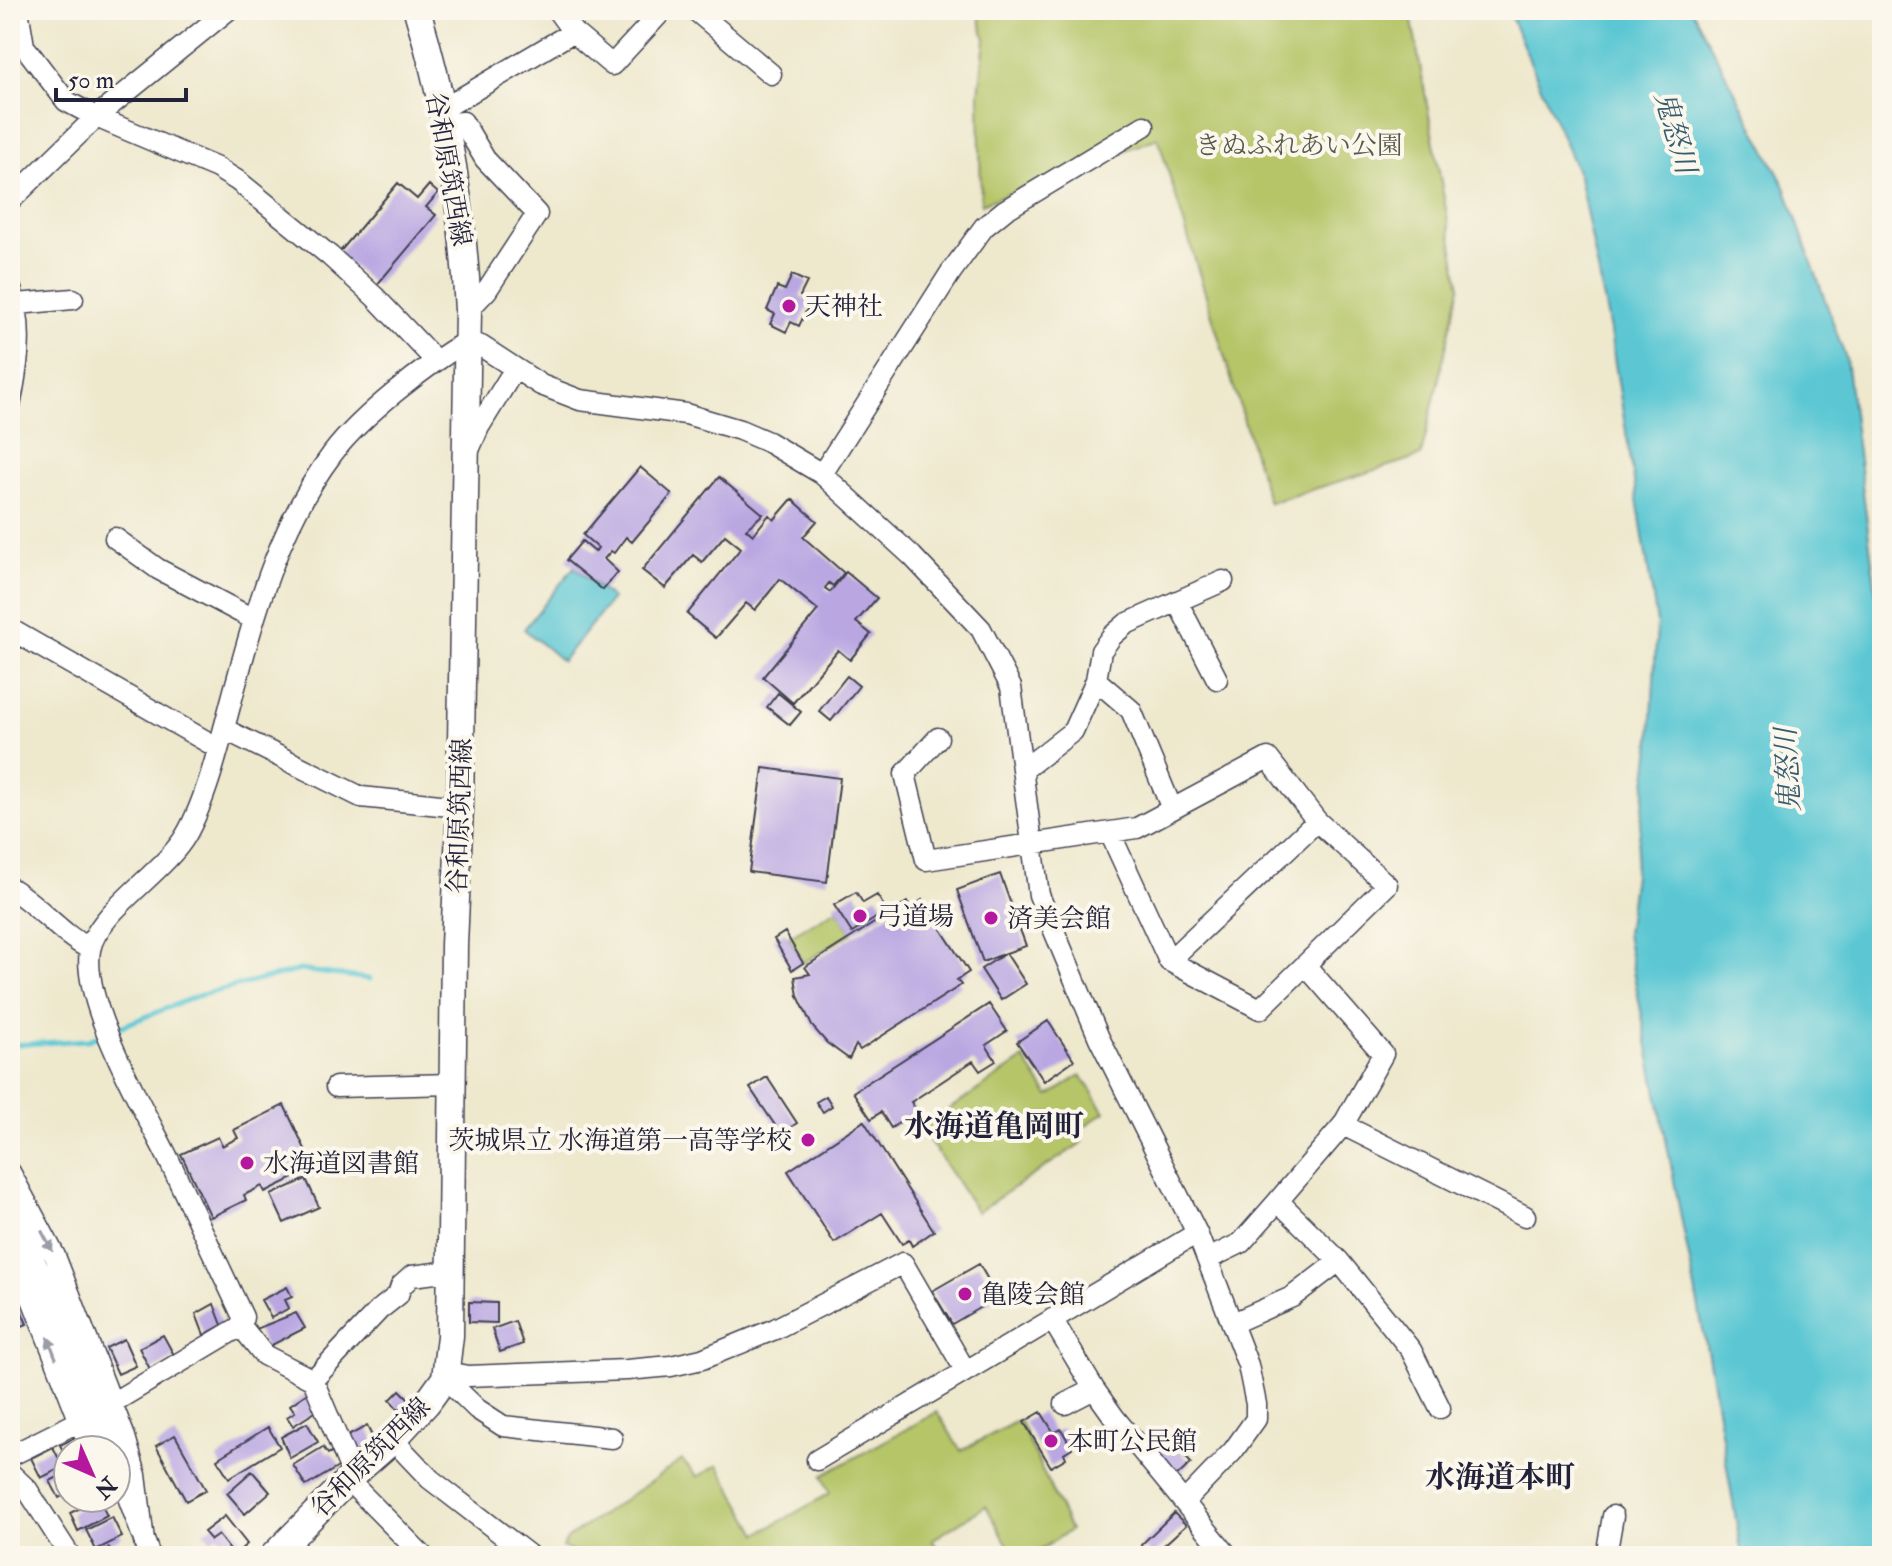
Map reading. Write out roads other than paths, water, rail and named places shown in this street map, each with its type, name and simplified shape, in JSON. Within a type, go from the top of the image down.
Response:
[{"type":"main road","name":"谷和原筑西線","points":[[273,1556],[427,1403],[445,1375],[450,1336],[452,1084],[468,310],[463,242],[443,117],[417,10]]},
{"type":"street","points":[[18,10],[24,46],[66,101],[96,117],[217,168],[238,181],[330,256],[375,297],[435,360]]},
{"type":"street","points":[[10,201],[96,117],[228,10]]},
{"type":"street","points":[[557,10],[573,32],[612,65],[663,10]]},
{"type":"street","points":[[695,10],[771,74]]},
{"type":"street","points":[[443,117],[573,32]]},
{"type":"street","points":[[443,117],[463,122],[485,159],[537,214],[487,290],[468,310]]},
{"type":"street","points":[[822,474],[951,272],[984,227],[1005,210],[1144,126]]},
{"type":"street","points":[[10,406],[20,338],[13,295],[73,299]]},
{"type":"street","points":[[112,1403],[241,1326],[243,1317],[95,1001],[90,949],[107,919],[163,866],[187,834],[221,739],[253,619],[282,543],[309,489],[334,452],[356,429],[435,360],[467,341],[493,353],[514,370],[541,385],[580,400],[686,414],[768,442],[822,474],[912,556],[981,629],[1011,687],[1039,895],[1099,1038],[1197,1233],[1248,1365],[1256,1419],[1233,1451],[1184,1502]]},
{"type":"street","points":[[464,460],[479,427],[514,370]]},
{"type":"street","points":[[115,538],[158,569],[253,619]]},
{"type":"street","points":[[1023,770],[1073,731],[1096,680],[1101,651],[1112,636],[1126,624],[1223,581]]},
{"type":"street","points":[[1177,601],[1217,679]]},
{"type":"street","points":[[10,629],[221,739],[361,797],[460,807]]},
{"type":"street","points":[[1096,680],[1131,710],[1172,809]]},
{"type":"street","points":[[938,738],[905,774],[926,860],[1137,828],[1268,758],[1317,821],[1387,885],[1260,1009],[1169,961],[1110,833]]},
{"type":"street","points":[[1169,961],[1317,821]]},
{"type":"street","points":[[10,888],[29,899],[79,944],[90,949]]},
{"type":"street","points":[[1208,1259],[1241,1243],[1343,1125],[1383,1054],[1306,966]]},
{"type":"street","points":[[336,1087],[452,1084]]},
{"type":"street","points":[[1343,1125],[1525,1216]]},
{"type":"street","points":[[10,1172],[55,1256],[112,1403],[136,1475],[147,1548]]},
{"type":"street","points":[[1278,1201],[1339,1261],[1411,1350],[1440,1408]]},
{"type":"street","points":[[10,1207],[45,1283],[104,1434]]},
{"type":"street","points":[[817,1460],[1197,1233]]},
{"type":"street","points":[[10,1251],[85,1434]]},
{"type":"street","points":[[1233,1323],[1292,1297],[1339,1261]]},
{"type":"street","points":[[445,1375],[613,1371],[671,1366],[702,1359],[775,1329],[903,1263],[965,1370]]},
{"type":"street","points":[[313,1380],[379,1310],[398,1295],[401,1286],[412,1276],[451,1271]]},
{"type":"street","points":[[1052,1319],[1094,1389],[1228,1556]]},
{"type":"street","points":[[241,1326],[264,1355],[313,1380],[350,1478],[423,1556]]},
{"type":"street","points":[[445,1375],[477,1409],[503,1426],[612,1438]]},
{"type":"street","points":[[1065,1404],[1094,1389]]},
{"type":"street","points":[[10,1456],[80,1421]]},
{"type":"street","points":[[393,1440],[430,1479],[530,1556]]},
{"type":"street","points":[[10,1473],[27,1489],[70,1556]]},
{"type":"street","points":[[132,1508],[147,1548]]},
{"type":"street","points":[[126,1514],[147,1548]]},
{"type":"street","points":[[1606,1556],[1613,1516]]},
{"type":"water","name":"鬼怒川","points":[[1508,10],[1692,10],[1785,187],[1846,359],[1882,639],[1882,1556],[1742,1556],[1710,1366],[1626,934],[1650,754],[1657,623],[1608,320],[1579,176]]},
{"type":"water","points":[[574,567],[612,599],[562,661],[524,629]]},
{"type":"waterway","points":[[110,1031],[197,996],[300,970],[370,979]]},
{"type":"waterway","points":[[10,1045],[88,1040],[101,1035]]},
{"type":"place","name":"天神社","points":[[789,306]]},
{"type":"place","name":"弓道場","points":[[860,916]]},
{"type":"place","name":"済美会館","points":[[991,918]]},
{"type":"place","name":"茨城県立 水海道第一高等学校","points":[[808,1140]]},
{"type":"place","name":"水海道図書館","points":[[247,1163]]},
{"type":"place","name":"亀陵会館","points":[[965,1294]]},
{"type":"place","name":"本町公民館","points":[[1051,1441]]},
{"type":"district","name":"水海道亀岡町","points":[[994,1126]]},
{"type":"district","name":"水海道本町","points":[[1500,1477]]},
{"type":"park label","name":"きぬふれあい公園","points":[[1299,145]]}]
